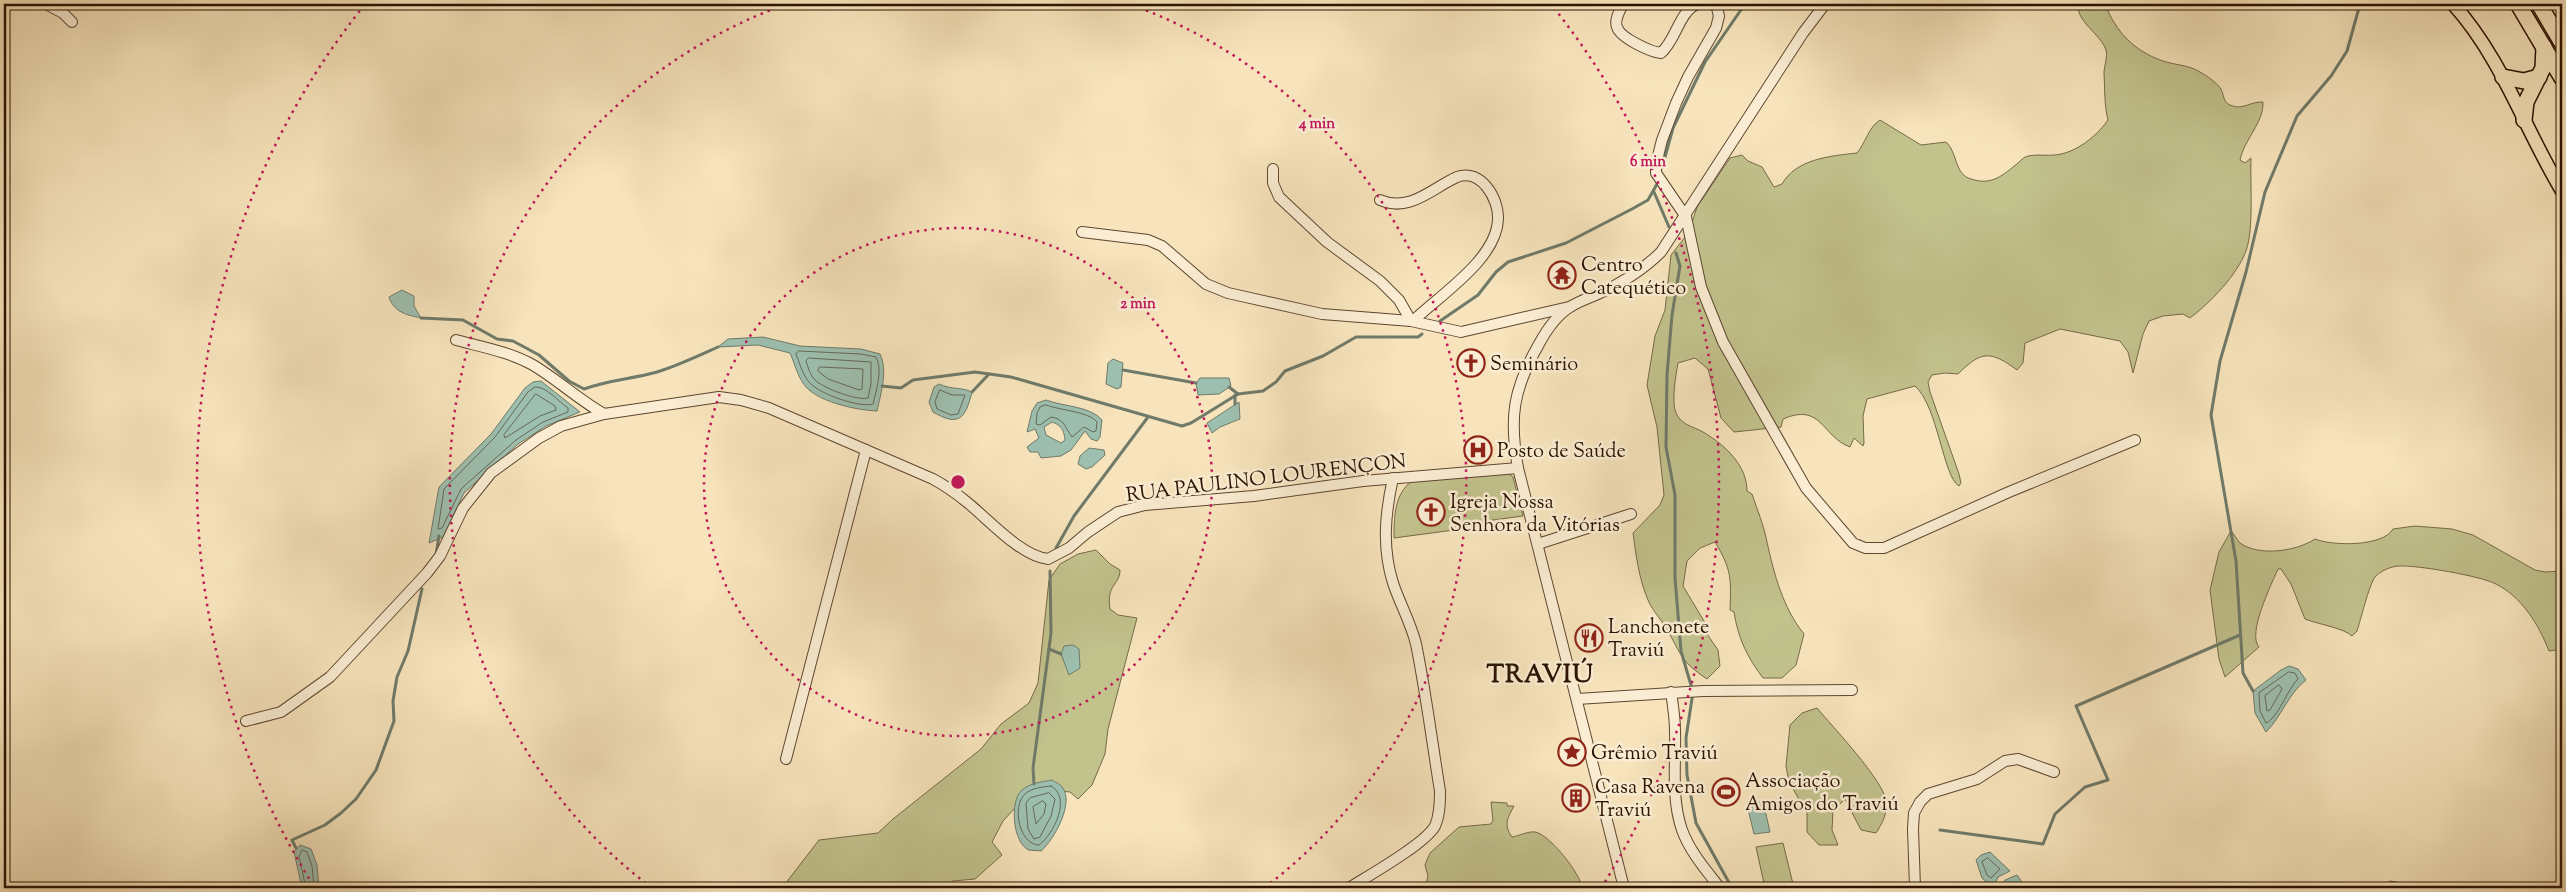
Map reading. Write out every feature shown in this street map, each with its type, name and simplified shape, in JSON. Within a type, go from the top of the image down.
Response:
[{"type":"highway","points":[[2518,4],[2562,78]]},
{"type":"highway","points":[[2539,4],[2562,42]]},
{"type":"highway","points":[[2524,120],[2526,102],[2543,68],[2544,47]]},
{"type":"highway","points":[[2503,77],[2524,81],[2539,77]]},
{"type":"main road","points":[[2453,4],[2468,20],[2503,77],[2562,191]]},
{"type":"street","points":[[46,4],[63,13],[72,22]]},
{"type":"street","points":[[1623,4],[1617,18],[1617,27],[1630,40],[1652,52],[1661,54],[1669,47],[1686,13],[1697,4]]},
{"type":"street","points":[[1716,4],[1719,16],[1716,28],[1688,77],[1676,103],[1662,140],[1656,164],[1656,173],[1686,217],[1701,286],[1723,342],[1806,488],[1853,543],[1865,548],[1884,548],[2009,492],[2135,440]]},
{"type":"street","points":[[1082,232],[1148,240],[1162,246],[1206,284],[1228,293],[1322,314],[1412,321],[1460,332],[1570,307],[1624,281],[1649,264],[1661,252],[1686,217],[1803,33],[1825,4]]},
{"type":"street","points":[[1273,169],[1273,183],[1279,197],[1328,242],[1380,281],[1399,300],[1412,321]]},
{"type":"street","points":[[1380,200],[1388,204],[1407,203],[1426,196],[1456,178],[1465,176],[1476,179],[1488,188],[1496,198],[1498,228],[1488,250],[1449,293],[1412,321]]},
{"type":"street","points":[[1570,307],[1543,337],[1524,371],[1518,387],[1512,429],[1518,468],[1624,888]]},
{"type":"street","points":[[456,340],[514,356],[534,366],[586,404],[604,414]]},
{"type":"street","name":"RUA PAULINO LOURENÇON","points":[[246,721],[280,712],[330,677],[427,573],[440,556],[463,508],[491,473],[539,438],[561,426],[604,414],[719,397],[741,400],[793,417],[933,478],[952,490],[1018,545],[1033,555],[1048,559],[1069,548],[1088,532],[1118,512],[1131,508],[1254,496],[1308,487],[1393,478],[1518,468]]},
{"type":"street","points":[[786,759],[866,450]]},
{"type":"street","points":[[1349,888],[1421,840],[1434,826],[1440,808],[1440,791],[1421,669],[1412,628],[1394,586],[1387,561],[1386,526],[1393,478]]},
{"type":"street","points":[[1538,544],[1632,514]]},
{"type":"street","points":[[1576,700],[1671,692],[1852,690]]},
{"type":"street","points":[[1671,692],[1675,731],[1674,784],[1682,830],[1691,850],[1720,888]]},
{"type":"street","points":[[1915,888],[1912,829],[1914,813],[1920,802],[1928,794],[1977,779],[2004,761],[2018,759],[2054,772]]},
{"type":"green space","points":[[2078,4],[2105,4],[2121,32],[2135,46],[2153,57],[2202,73],[2219,87],[2228,104],[2239,107],[2263,102],[2260,117],[2245,145],[2240,160],[2245,163],[2251,158],[2250,231],[2242,260],[2222,288],[2190,318],[2183,314],[2163,316],[2149,321],[2143,334],[2133,373],[2128,352],[2120,341],[2060,329],[2025,343],[2023,363],[2017,370],[2000,359],[1986,356],[1973,361],[1958,374],[1932,375],[1928,382],[1930,392],[1959,474],[1961,483],[1959,486],[1953,480],[1929,409],[1923,396],[1915,386],[1867,399],[1863,416],[1863,446],[1854,438],[1850,447],[1833,436],[1821,423],[1806,415],[1796,415],[1783,419],[1781,427],[1734,432],[1721,418],[1708,369],[1695,358],[1678,363],[1674,396],[1676,413],[1681,421],[1703,432],[1719,443],[1739,464],[1746,482],[1747,491],[1752,494],[1766,536],[1780,590],[1790,613],[1804,634],[1796,665],[1782,678],[1763,678],[1744,647],[1734,612],[1730,610],[1730,582],[1725,560],[1715,542],[1700,548],[1687,561],[1683,586],[1707,626],[1707,634],[1718,650],[1720,666],[1707,679],[1692,668],[1680,654],[1667,629],[1650,604],[1640,575],[1633,533],[1660,505],[1664,495],[1657,427],[1647,385],[1655,336],[1665,310],[1671,255],[1689,232],[1697,207],[1730,158],[1742,155],[1748,161],[1762,167],[1774,187],[1782,184],[1796,169],[1805,164],[1815,160],[1857,153],[1870,131],[1880,120],[1921,145],[1946,142],[1953,152],[1962,173],[1978,181],[1997,178],[2027,156],[2055,155],[2071,151],[2092,138],[2108,120],[2104,73],[2107,56],[2106,50],[2081,17]]},
{"type":"green space","points":[[1508,473],[1513,477],[1523,516],[1456,525],[1454,530],[1394,538],[1398,499],[1406,486],[1412,481]]},
{"type":"green space","points":[[2415,526],[2452,529],[2473,535],[2535,570],[2545,572],[2562,571],[2562,649],[2549,651],[2535,622],[2522,604],[2514,596],[2488,581],[2420,567],[2396,566],[2386,569],[2375,577],[2357,631],[2352,636],[2337,628],[2305,619],[2291,584],[2281,569],[2278,569],[2261,609],[2258,621],[2256,641],[2259,647],[2225,677],[2219,659],[2210,590],[2219,552],[2231,531],[2240,543],[2248,547],[2257,550],[2278,551],[2298,547],[2315,539],[2345,544],[2368,542],[2387,535],[2393,529]]},
{"type":"green space","points":[[1096,550],[1110,564],[1120,570],[1118,579],[1111,590],[1110,609],[1118,615],[1137,618],[1108,729],[1105,754],[1092,785],[1078,799],[1070,792],[1058,791],[1026,796],[1003,821],[992,842],[1002,855],[975,879],[953,881],[941,888],[782,888],[819,840],[878,833],[981,749],[1001,724],[1029,703],[1038,683],[1049,580],[1060,564],[1078,554]]},
{"type":"green space","points":[[1817,708],[1867,768],[1883,792],[1886,801],[1884,818],[1876,833],[1861,830],[1845,799],[1833,811],[1832,830],[1838,845],[1819,845],[1807,832],[1807,813],[1789,782],[1786,766],[1790,725],[1802,713]]},
{"type":"green space","points":[[1491,802],[1507,803],[1507,806],[1514,806],[1508,817],[1507,825],[1512,837],[1532,832],[1541,834],[1556,847],[1570,865],[1582,888],[1425,888],[1428,876],[1425,865],[1430,853],[1459,827],[1491,824],[1493,820]]},
{"type":"green space","points":[[1783,843],[1794,888],[1765,888],[1756,847]]},
{"type":"green space","points":[[2390,881],[2430,888],[2378,888]]},
{"type":"water","points":[[402,290],[414,296],[414,306],[421,318],[411,316],[394,307],[389,297]]},
{"type":"water","points":[[763,337],[800,346],[861,349],[880,354],[884,375],[877,411],[840,405],[813,393],[801,380],[790,353],[758,345],[718,347],[728,339]]},
{"type":"water","points":[[1113,359],[1123,363],[1121,387],[1117,389],[1106,384],[1108,363]]},
{"type":"water","points":[[1200,378],[1229,378],[1231,386],[1219,394],[1198,395],[1196,383]]},
{"type":"water","points":[[541,381],[580,412],[546,426],[518,444],[464,493],[443,537],[429,543],[439,487],[491,434],[525,388],[533,382]]},
{"type":"water","points":[[939,384],[972,392],[967,409],[960,418],[949,419],[933,412],[929,402],[934,387]]},
{"type":"water","points":[[1046,400],[1077,407],[1097,415],[1102,420],[1100,437],[1097,441],[1091,439],[1085,431],[1071,450],[1061,456],[1041,458],[1038,452],[1030,452],[1027,447],[1039,438],[1035,429],[1027,432],[1032,411],[1037,403]],"holes":[[[1052,422],[1062,428],[1064,433],[1065,440],[1061,443],[1046,435],[1044,427]]]},
{"type":"water","points":[[1239,402],[1240,419],[1220,427],[1212,433],[1207,423]]},
{"type":"water","points":[[1089,448],[1104,450],[1105,455],[1092,467],[1086,469],[1078,464],[1080,456]]},
{"type":"water","points":[[1073,645],[1079,649],[1080,668],[1069,675],[1061,654],[1064,646]]},
{"type":"water","points":[[2289,666],[2298,669],[2306,680],[2294,692],[2266,732],[2255,713],[2253,691]]},
{"type":"water","points":[[1052,780],[1061,786],[1065,794],[1064,811],[1057,830],[1046,846],[1041,851],[1029,850],[1019,840],[1016,831],[1015,803],[1018,795],[1025,788],[1036,783]]},
{"type":"water","points":[[1763,801],[1770,832],[1754,834],[1747,805]]},
{"type":"water","points":[[300,845],[311,849],[317,865],[319,888],[302,888],[294,852]]},
{"type":"water","points":[[1990,852],[2010,871],[1998,877],[1993,888],[1982,878],[1976,860],[1981,855]]},
{"type":"water","points":[[2017,875],[2026,888],[2001,888],[2005,880]]},
{"type":"waterway","points":[[1662,168],[1673,128],[1705,62],[1745,4]]},
{"type":"waterway","points":[[2253,691],[2243,673],[2236,561],[2211,415],[2220,361],[2246,272],[2265,192],[2297,116],[2331,76],[2347,51],[2360,4]]},
{"type":"waterway","points":[[1440,321],[1478,295],[1496,272],[1508,262],[1566,243],[1632,209],[1648,200],[1657,184]]},
{"type":"waterway","points":[[1654,192],[1669,227]]},
{"type":"waterway","points":[[1676,253],[1680,266],[1672,315],[1667,375],[1666,447],[1675,495],[1675,578],[1681,651],[1693,692],[1686,738],[1687,775],[1696,823],[1732,888]]},
{"type":"waterway","points":[[421,318],[463,320],[497,339],[513,341],[539,355],[569,381],[584,389],[657,372],[718,347]]},
{"type":"waterway","points":[[882,386],[901,388],[913,380],[975,372],[1011,377],[1182,426],[1191,423],[1238,394],[1263,391],[1276,382],[1285,371],[1323,356],[1356,337],[1418,337],[1422,334]]},
{"type":"waterway","points":[[1123,370],[1196,383]]},
{"type":"waterway","points":[[972,392],[989,374]]},
{"type":"waterway","points":[[1229,387],[1238,394]]},
{"type":"waterway","points":[[1235,395],[1235,404]]},
{"type":"waterway","points":[[1056,548],[1074,516],[1148,417]]},
{"type":"waterway","points":[[436,555],[439,536]]},
{"type":"waterway","points":[[1034,784],[1033,768],[1051,633],[1050,571]]},
{"type":"waterway","points":[[296,848],[292,840],[325,825],[341,813],[356,799],[376,770],[394,721],[393,701],[397,677],[408,651],[422,589]]},
{"type":"waterway","points":[[1940,830],[2043,844],[2055,814],[2085,787],[2108,780],[2076,706],[2240,635]]},
{"type":"waterway","points":[[1049,649],[1061,654]]},
{"type":"place","name":"Centro Catequético","points":[[1562,275]]},
{"type":"place","name":"Seminário","points":[[1471,363]]},
{"type":"place","name":"Posto de Saúde","points":[[1478,450]]},
{"type":"place","name":"Igreja Nossa Senhora da Vitórias","points":[[1431,512]]},
{"type":"place","name":"Lanchonete Traviú","points":[[1589,638]]},
{"type":"place","name":"Grêmio Traviú","points":[[1572,752]]},
{"type":"place","name":"Associação Amigos do Traviú","points":[[1726,792]]},
{"type":"place","name":"Casa Ravena Traviú","points":[[1576,798]]},
{"type":"district","name":"TRAVIÚ","points":[[1540,673]]}]
